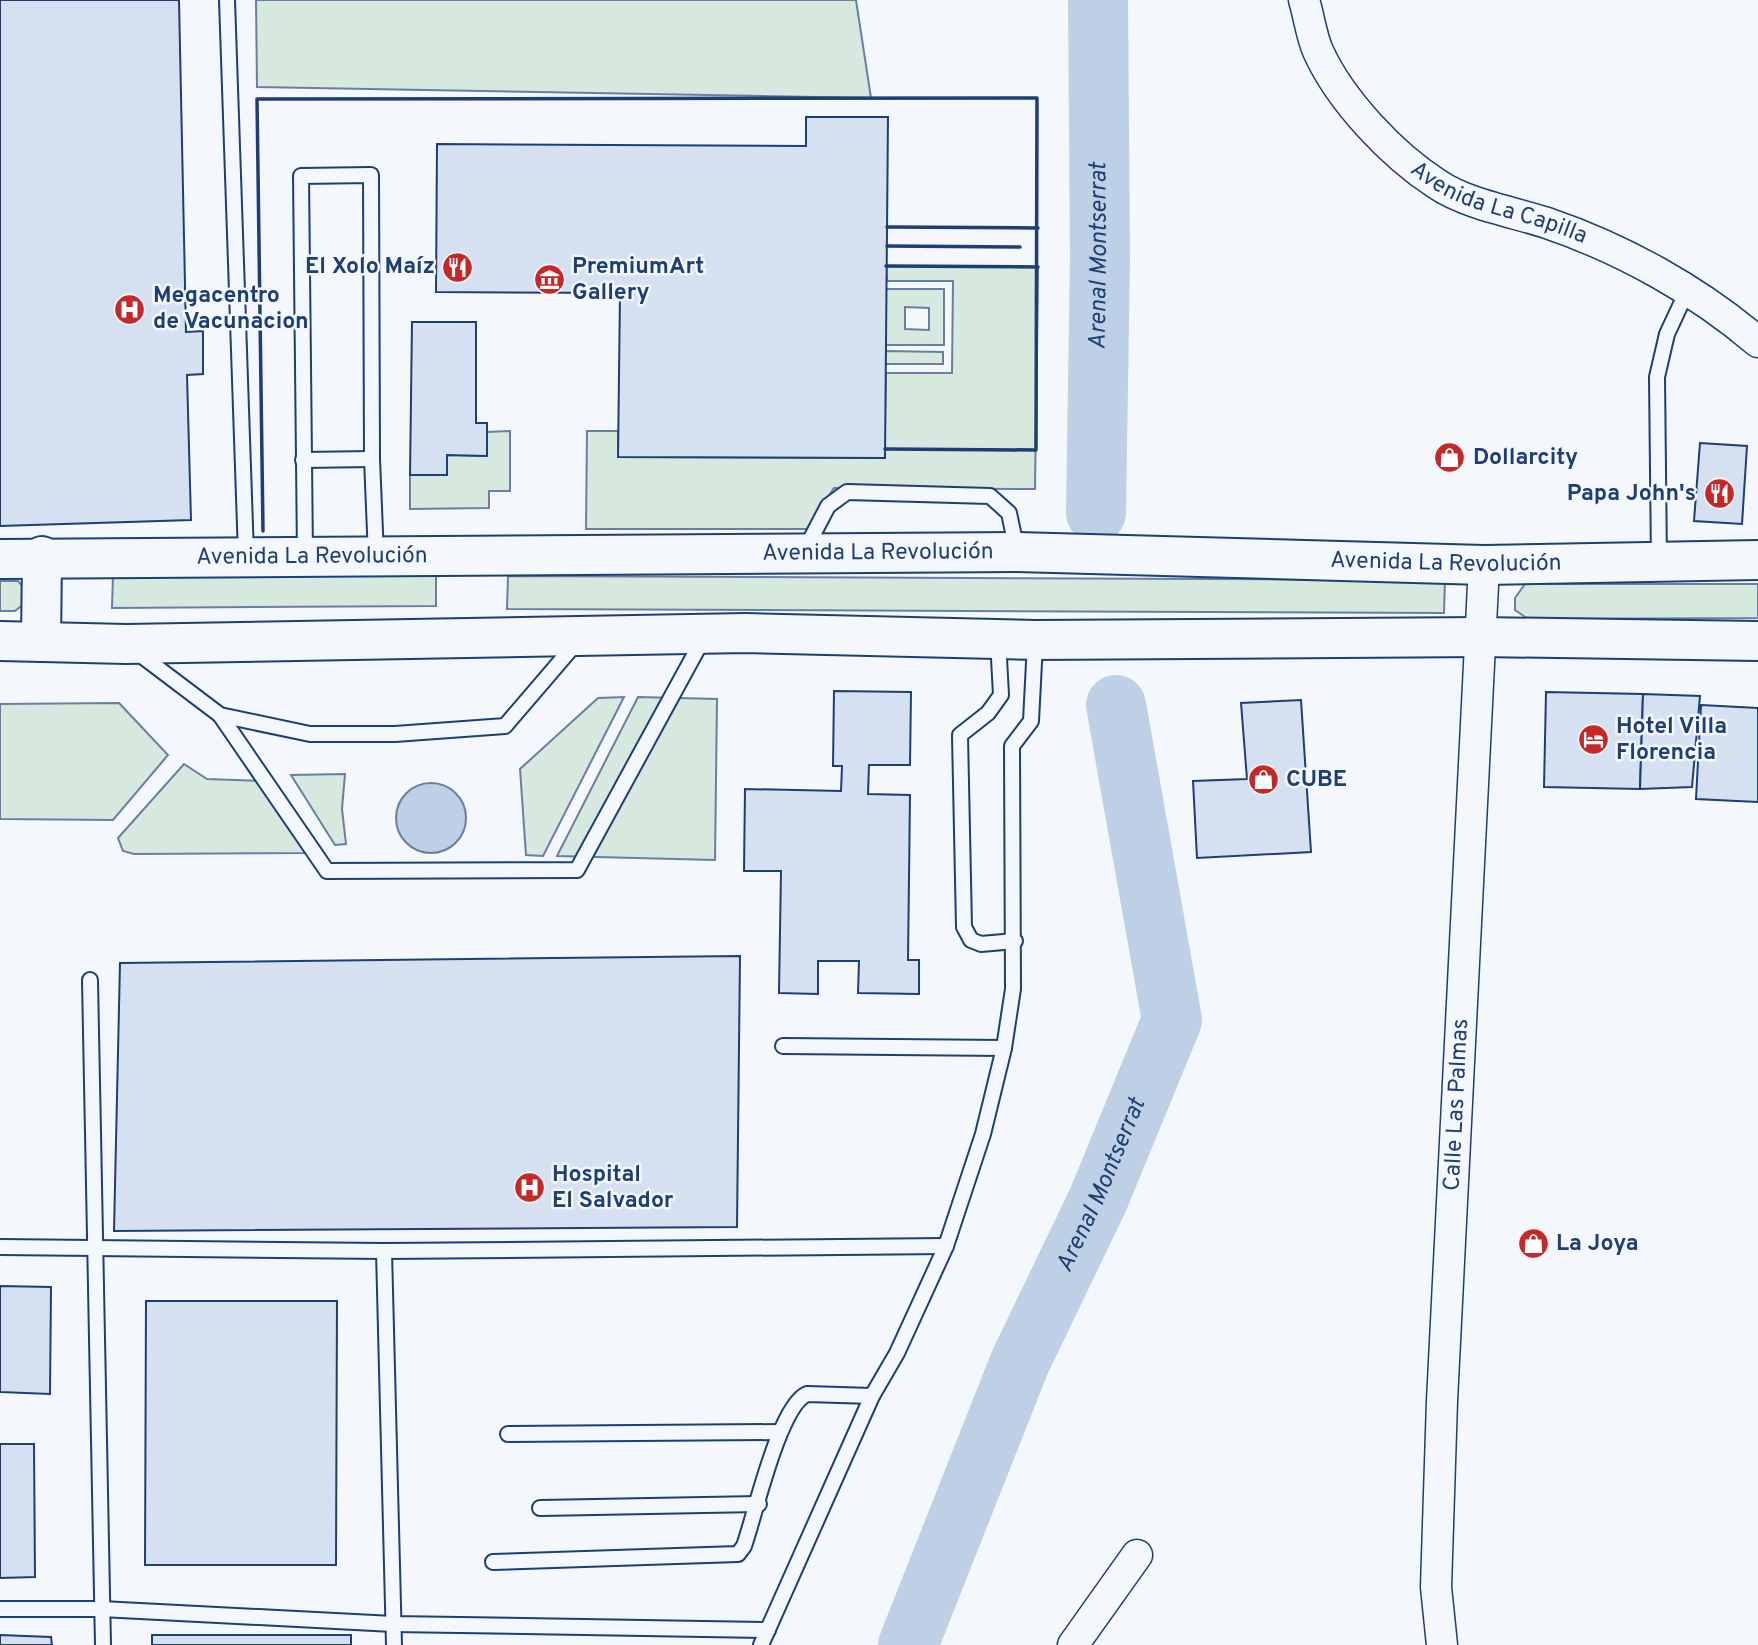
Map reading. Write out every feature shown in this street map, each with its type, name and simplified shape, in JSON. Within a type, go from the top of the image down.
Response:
[{"type":"main road","name":"Avenida La Revolución","points":[[0,559],[42,556],[246,555],[376,558],[1017,552],[1484,565],[1758,561]]},
{"type":"main road","points":[[41,642],[42,556]]},
{"type":"main road","points":[[0,640],[126,644],[707,633],[1017,640],[1482,637],[1758,641]]},
{"type":"street","name":"Avenida La Capilla","points":[[1304,0],[1318,51],[1346,96],[1376,132],[1438,185],[1591,241],[1688,289],[1725,314],[1758,342]]},
{"type":"street","name":"Calle Las Palmas","points":[[1442,1645],[1436,1587],[1442,1401],[1484,565]]},
{"type":"street","points":[[1073,1645],[1137,1555]]},
{"type":"lane","points":[[227,0],[246,555]]},
{"type":"lane","points":[[305,556],[301,176],[371,175],[372,459],[376,558]]},
{"type":"lane","points":[[1658,562],[1657,377],[1667,334],[1688,289]]},
{"type":"lane","points":[[303,460],[372,459]]},
{"type":"lane","points":[[803,554],[828,506],[847,492],[990,496],[1009,513],[1017,552]]},
{"type":"lane","points":[[126,644],[220,715],[327,871],[577,870],[707,633]]},
{"type":"lane","points":[[220,715],[310,734],[395,734],[505,726],[582,636]]},
{"type":"lane","points":[[1015,941],[981,944],[971,940],[964,928],[960,735],[988,713],[1001,695],[1017,640]]},
{"type":"lane","points":[[761,1645],[872,1395],[897,1353],[946,1246],[971,1176],[1004,1048],[1013,989],[1015,941],[1012,746],[1031,721],[1017,640]]},
{"type":"lane","points":[[90,980],[103,1645]]},
{"type":"lane","points":[[783,1046],[1004,1048]]},
{"type":"lane","points":[[0,1247],[384,1251],[946,1246]]},
{"type":"lane","points":[[384,1251],[394,1645]]},
{"type":"lane","points":[[493,1562],[738,1554],[744,1546],[759,1504],[779,1432],[794,1404],[807,1394],[872,1395]]},
{"type":"lane","points":[[508,1434],[779,1432]]},
{"type":"lane","points":[[540,1508],[759,1504]]},
{"type":"lane","points":[[0,1609],[101,1609],[393,1624],[768,1630]]},
{"type":"shaded area","points":[[256,0],[856,0],[871,98],[257,87]]},
{"type":"shaded area","points":[[886,266],[1038,267],[1035,489],[834,488],[807,529],[586,529],[587,431],[618,431],[618,457],[884,458],[886,373],[952,373],[953,281],[887,281]]},
{"type":"shaded area","points":[[886,289],[944,289],[944,345],[885,345]],"holes":[[[905,307],[929,308],[929,330],[905,329]]]},
{"type":"shaded area","points":[[885,351],[943,352],[943,364],[885,364]]},
{"type":"shaded area","points":[[510,431],[510,491],[489,491],[489,508],[410,509],[410,475],[447,475],[447,455],[486,456],[487,432]]},
{"type":"shaded area","points":[[436,574],[436,606],[112,608],[113,575]]},
{"type":"shaded area","points":[[508,576],[1445,580],[1444,613],[507,609]]},
{"type":"shaded area","points":[[0,581],[18,581],[26,591],[25,603],[15,611],[0,611]]},
{"type":"shaded area","points":[[1525,584],[1758,584],[1758,618],[1528,619],[1515,610],[1515,598]]},
{"type":"shaded area","points":[[624,697],[543,856],[526,855],[520,769],[598,698]]},
{"type":"shaded area","points":[[638,697],[717,699],[715,860],[557,856]]},
{"type":"shaded area","points":[[119,703],[168,755],[113,820],[0,819],[0,704]]},
{"type":"shaded area","points":[[184,764],[207,779],[263,781],[311,853],[134,854],[123,851],[118,838]]},
{"type":"shaded area","points":[[345,774],[342,809],[346,844],[335,845],[291,775]]},
{"type":"water","points":[[431,783],[456,793],[466,818],[456,843],[431,853],[406,843],[396,818],[406,793]]},
{"type":"building","name":"Megacentro de Vacunacion","points":[[0,0],[179,0],[186,332],[203,331],[203,374],[187,375],[191,520],[0,526]]},
{"type":"building","points":[[806,117],[888,117],[885,458],[618,457],[620,293],[436,292],[437,144],[806,146]]},
{"type":"building","points":[[412,322],[476,322],[476,423],[487,423],[487,456],[447,455],[447,475],[410,475]]},
{"type":"building","points":[[1700,443],[1747,446],[1742,524],[1694,521]]},
{"type":"building","points":[[834,691],[911,692],[910,765],[869,765],[868,794],[910,795],[908,960],[919,960],[919,994],[858,993],[859,961],[818,961],[818,994],[779,993],[781,871],[744,871],[745,789],[841,791],[842,766],[833,766]]},
{"type":"building","name":"Hotel Villa Florencia","points":[[1546,692],[1643,694],[1640,789],[1544,787]]},
{"type":"building","points":[[1643,694],[1700,696],[1692,787],[1640,789]]},
{"type":"building","name":"CUBE","points":[[1301,700],[1311,852],[1197,858],[1193,781],[1247,779],[1241,703]]},
{"type":"building","points":[[1701,705],[1758,708],[1758,802],[1696,799]]},
{"type":"building","name":"Hospital El Salvador","points":[[740,956],[737,1227],[114,1231],[120,963]]},
{"type":"building","points":[[0,1286],[51,1287],[50,1394],[0,1392]]},
{"type":"building","points":[[146,1301],[337,1301],[336,1565],[145,1565]]},
{"type":"building","points":[[0,1444],[34,1444],[35,1577],[0,1578]]},
{"type":"building","points":[[0,1635],[51,1637],[52,1645],[0,1645]]},
{"type":"building","points":[[152,1635],[351,1635],[351,1645],[152,1645]]},
{"type":"waterway","name":"Arenal Montserrat","points":[[1096,513],[1100,258],[1098,0]]},
{"type":"waterway","name":"Arenal Montserrat","points":[[908,1645],[1020,1362],[1098,1200],[1172,1020],[1116,705]]},
{"type":"wall","points":[[263,531],[257,99],[1037,98],[1036,450],[885,449]]},
{"type":"wall","points":[[887,227],[1038,228]]},
{"type":"wall","points":[[887,246],[1020,247]]},
{"type":"wall","points":[[886,266],[1038,267]]},
{"type":"place","name":"El Xolo Maíz","points":[[458,267]]},
{"type":"place","name":"PremiumArt Gallery","points":[[549,280]]},
{"type":"place","name":"Megacentro de Vacunacion","points":[[130,309]]},
{"type":"place","name":"Dollarcity","points":[[1450,458]]},
{"type":"place","name":"Papa John's","points":[[1719,494]]},
{"type":"place","name":"Hotel Villa Florencia","points":[[1593,740]]},
{"type":"place","name":"CUBE","points":[[1263,780]]},
{"type":"place","name":"Hospital El Salvador","points":[[529,1188]]},
{"type":"place","name":"La Joya","points":[[1533,1244]]}]
